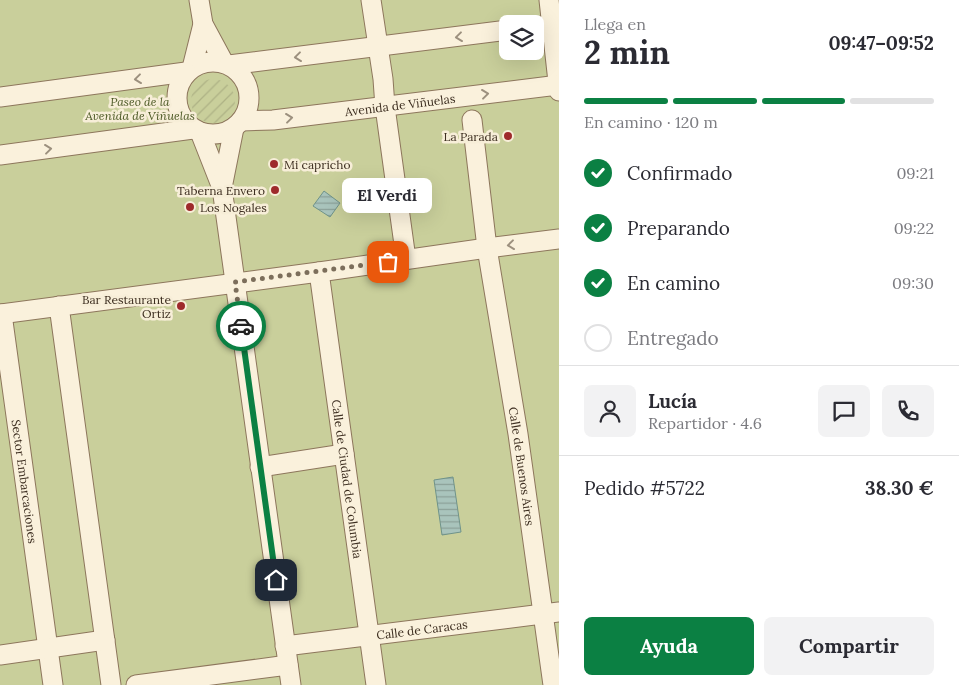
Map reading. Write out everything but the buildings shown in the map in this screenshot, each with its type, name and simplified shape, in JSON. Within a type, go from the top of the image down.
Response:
[{"type":"street","points":[[199,0],[202,24],[189,70],[180,82],[176,93],[177,106],[185,122],[196,130],[211,134],[223,133],[237,125],[246,113],[249,97],[246,82],[240,73],[226,64],[202,24]]},
{"type":"street","points":[[371,0],[406,259]]},
{"type":"street","points":[[549,0],[549,25],[559,90]]},
{"type":"street","points":[[0,97],[189,70],[202,63],[226,64],[499,31]]},
{"type":"street","name":"Avenida de Viñuelas","points":[[237,125],[559,85]]},
{"type":"street","name":"Calle de Buenos Aires","points":[[472,120],[487,248],[518,434],[552,613],[553,685]]},
{"type":"street","points":[[222,188],[237,125]]},
{"type":"street","points":[[0,155],[196,130]]},
{"type":"street","points":[[196,130],[222,188],[290,685]]},
{"type":"street","name":"Sector Embarcaciones","points":[[53,685],[1,314],[559,239]]},
{"type":"street","name":"Calle de Ciudad de Columbia","points":[[319,272],[376,685]]},
{"type":"street","points":[[59,306],[111,685]]},
{"type":"street","points":[[260,467],[344,454]]},
{"type":"street","name":"Calle de Caracas","points":[[285,646],[552,613]]},
{"type":"street","points":[[0,655],[105,640]]},
{"type":"street","points":[[136,685],[288,665]]},
{"type":"green space","name":"Paseo de la Avenida de Viñuelas","points":[[0,0],[559,0],[559,685],[0,685]]},
{"type":"green space","points":[[213,79],[225,83],[231,89],[235,101],[231,113],[225,119],[213,123],[201,119],[195,113],[191,101],[195,89],[201,83]]},
{"type":"water","points":[[324,191],[340,203],[330,217],[313,206]]},
{"type":"water","points":[[453,477],[461,532],[442,535],[434,480]]},
{"type":"way so far","points":[[241,326],[235,282],[388,262]]},
{"type":"place","name":"La Parada","points":[[508,136]]},
{"type":"place","name":"Mi capricho","points":[[274,164]]},
{"type":"place","name":"Taberna Envero","points":[[275,190]]},
{"type":"place","name":"Los Nogales","points":[[190,207]]},
{"type":"place","name":"El Verdi","points":[[388,262]]},
{"type":"place","name":"Bar Restaurante Ortiz","points":[[181,306]]},
{"type":"route","points":[[241,326],[276,580]]}]
